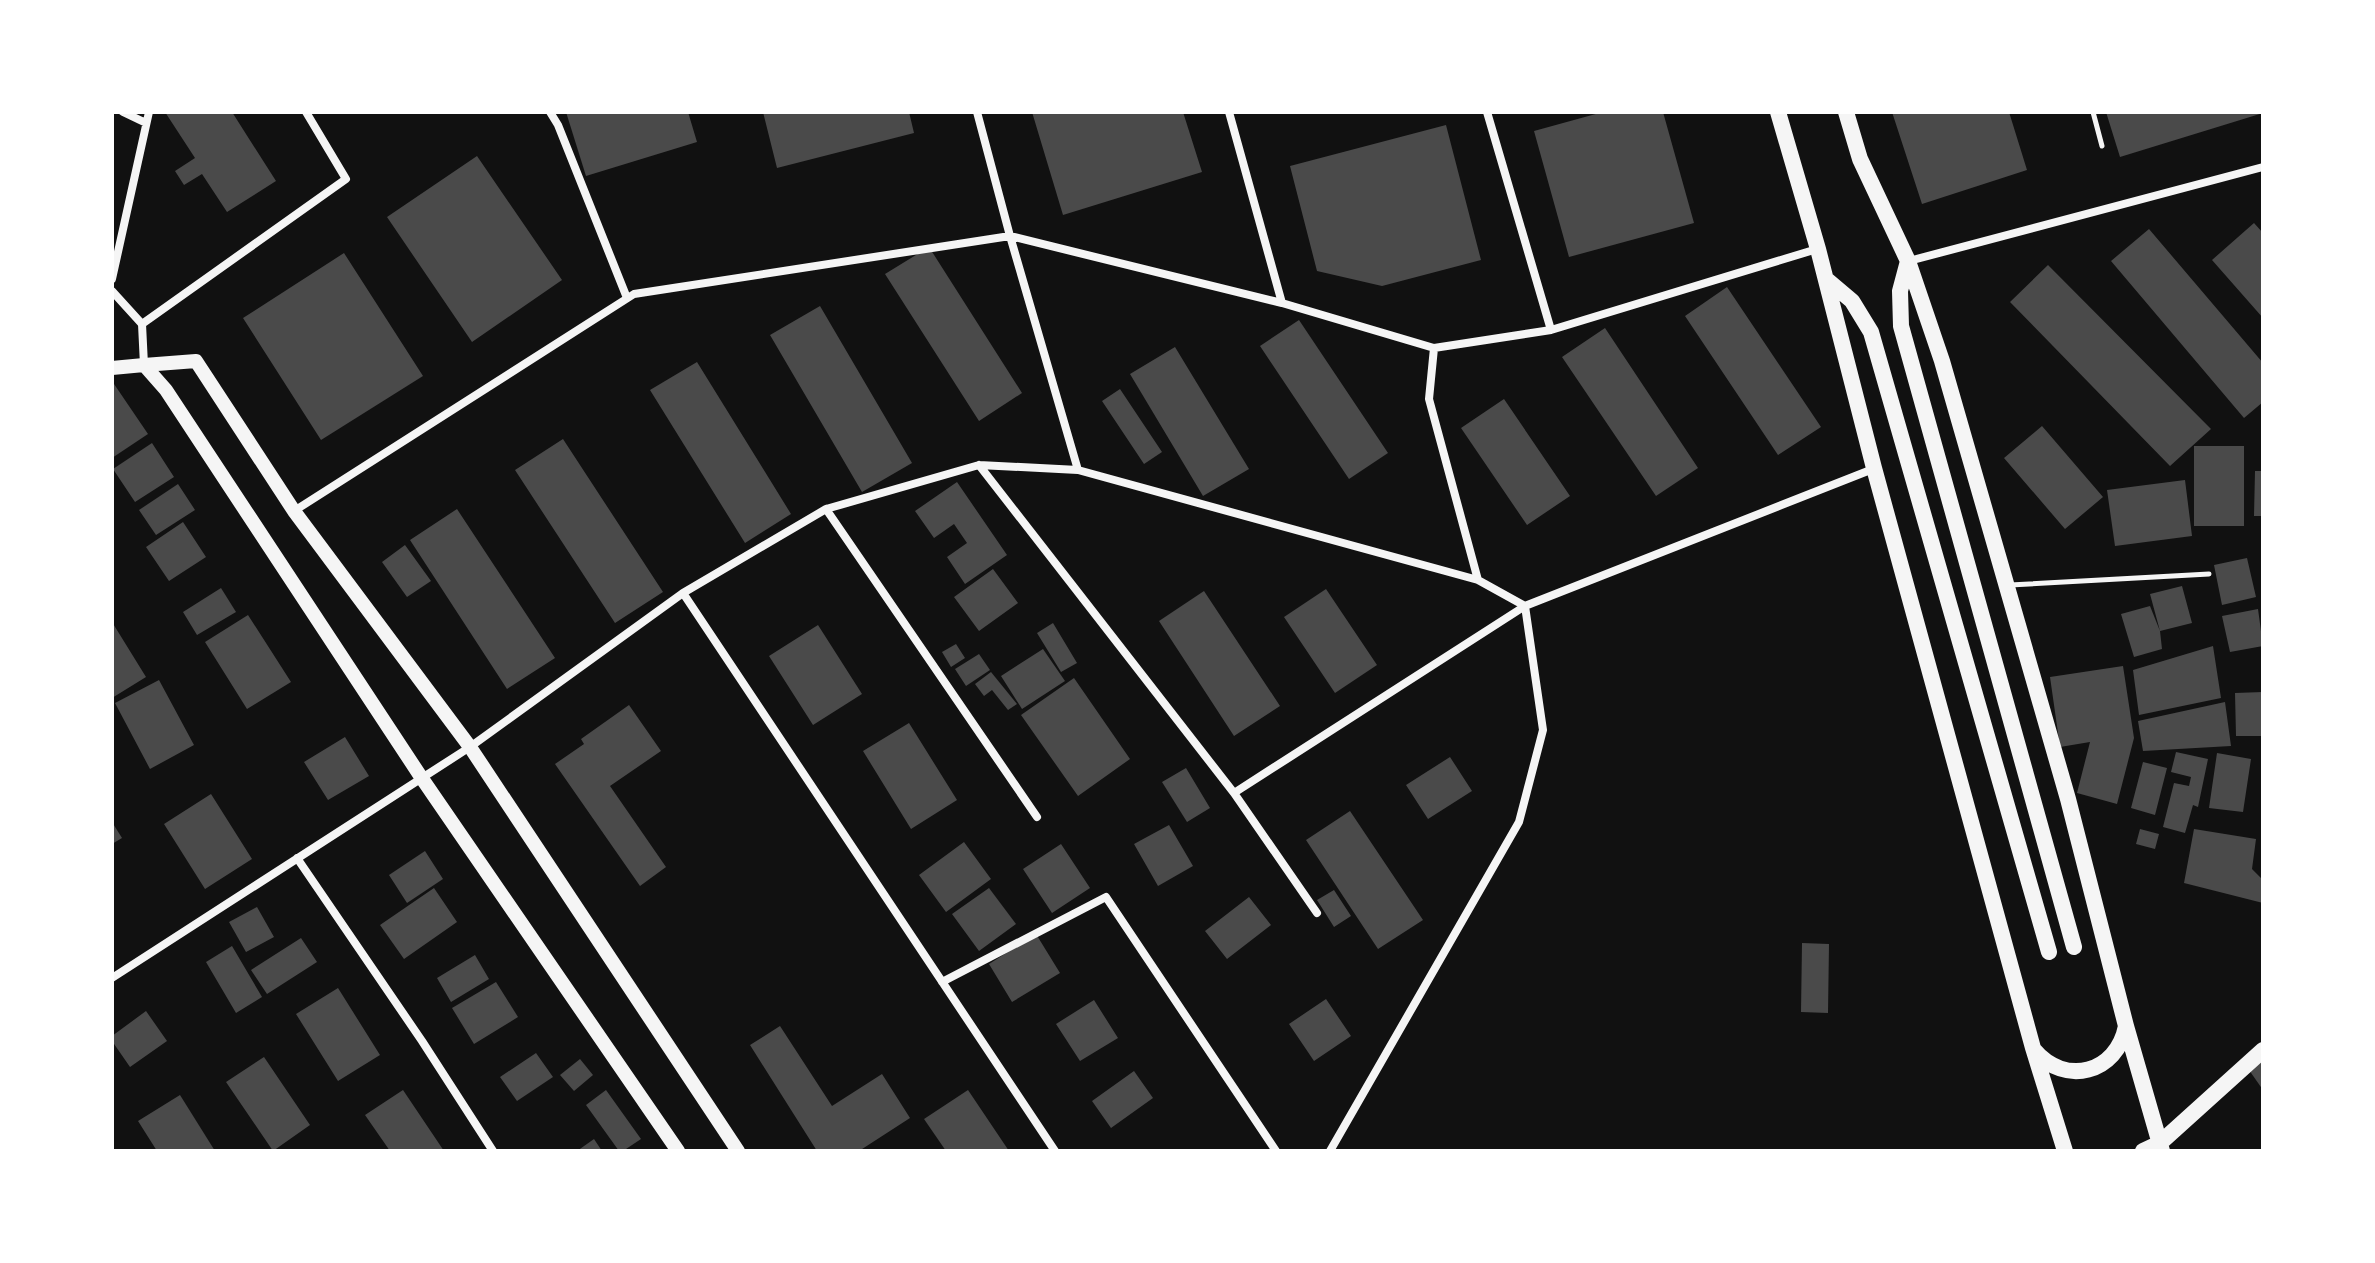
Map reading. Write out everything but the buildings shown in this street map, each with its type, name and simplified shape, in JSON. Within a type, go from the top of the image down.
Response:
[{"type":"main road","points":[[1778,112],[1818,249],[1874,468],[2033,1048],[2065,1151]]},
{"type":"main road","points":[[1846,112],[1860,159],[1908,261],[1942,361],[2068,799],[2126,1026],[2161,1147]]},
{"type":"main road","points":[[1908,261],[1900,291],[1901,326],[2074,947]]},
{"type":"main road","points":[[1826,279],[1852,301],[1871,332],[2049,952]]},
{"type":"main road","points":[[2033,1048],[2052,1066],[2089,1070],[2101,1065],[2119,1048],[2126,1026]]},
{"type":"main road","points":[[2143,1151],[2161,1147],[2263,1050]]},
{"type":"street","points":[[123,112],[146,123]]},
{"type":"street","points":[[112,279],[149,112]]},
{"type":"street","points":[[142,324],[346,179],[306,112]]},
{"type":"street","points":[[550,112],[558,125],[627,298]]},
{"type":"street","points":[[977,112],[1078,470]]},
{"type":"street","points":[[1229,112],[1282,303]]},
{"type":"street","points":[[1487,112],[1551,330]]},
{"type":"street","points":[[1908,261],[2263,167]]},
{"type":"street","points":[[294,511],[634,294],[1010,236],[1282,303],[1434,348],[1551,330],[1818,249]]},
{"type":"street","points":[[112,291],[142,324],[144,365],[166,390],[421,777],[678,1151]]},
{"type":"street","points":[[1434,348],[1429,399],[1478,580]]},
{"type":"street","points":[[112,368],[196,361],[294,511],[470,747],[738,1151]]},
{"type":"street","points":[[979,465],[1234,793],[1317,913]]},
{"type":"street","points":[[112,978],[470,747],[683,593],[826,509],[979,465],[1078,470],[1478,580],[1525,606]]},
{"type":"street","points":[[1234,793],[1525,606],[1874,468]]},
{"type":"street","points":[[826,509],[1037,817]]},
{"type":"street","points":[[683,593],[1055,1151]]},
{"type":"street","points":[[1330,1151],[1519,822],[1543,730],[1525,606]]},
{"type":"street","points":[[297,858],[493,1151]]},
{"type":"street","points":[[942,982],[1106,897],[1276,1151]]},
{"type":"lane","points":[[2093,112],[2102,146]]},
{"type":"lane","points":[[2006,585],[2209,574]]}]
